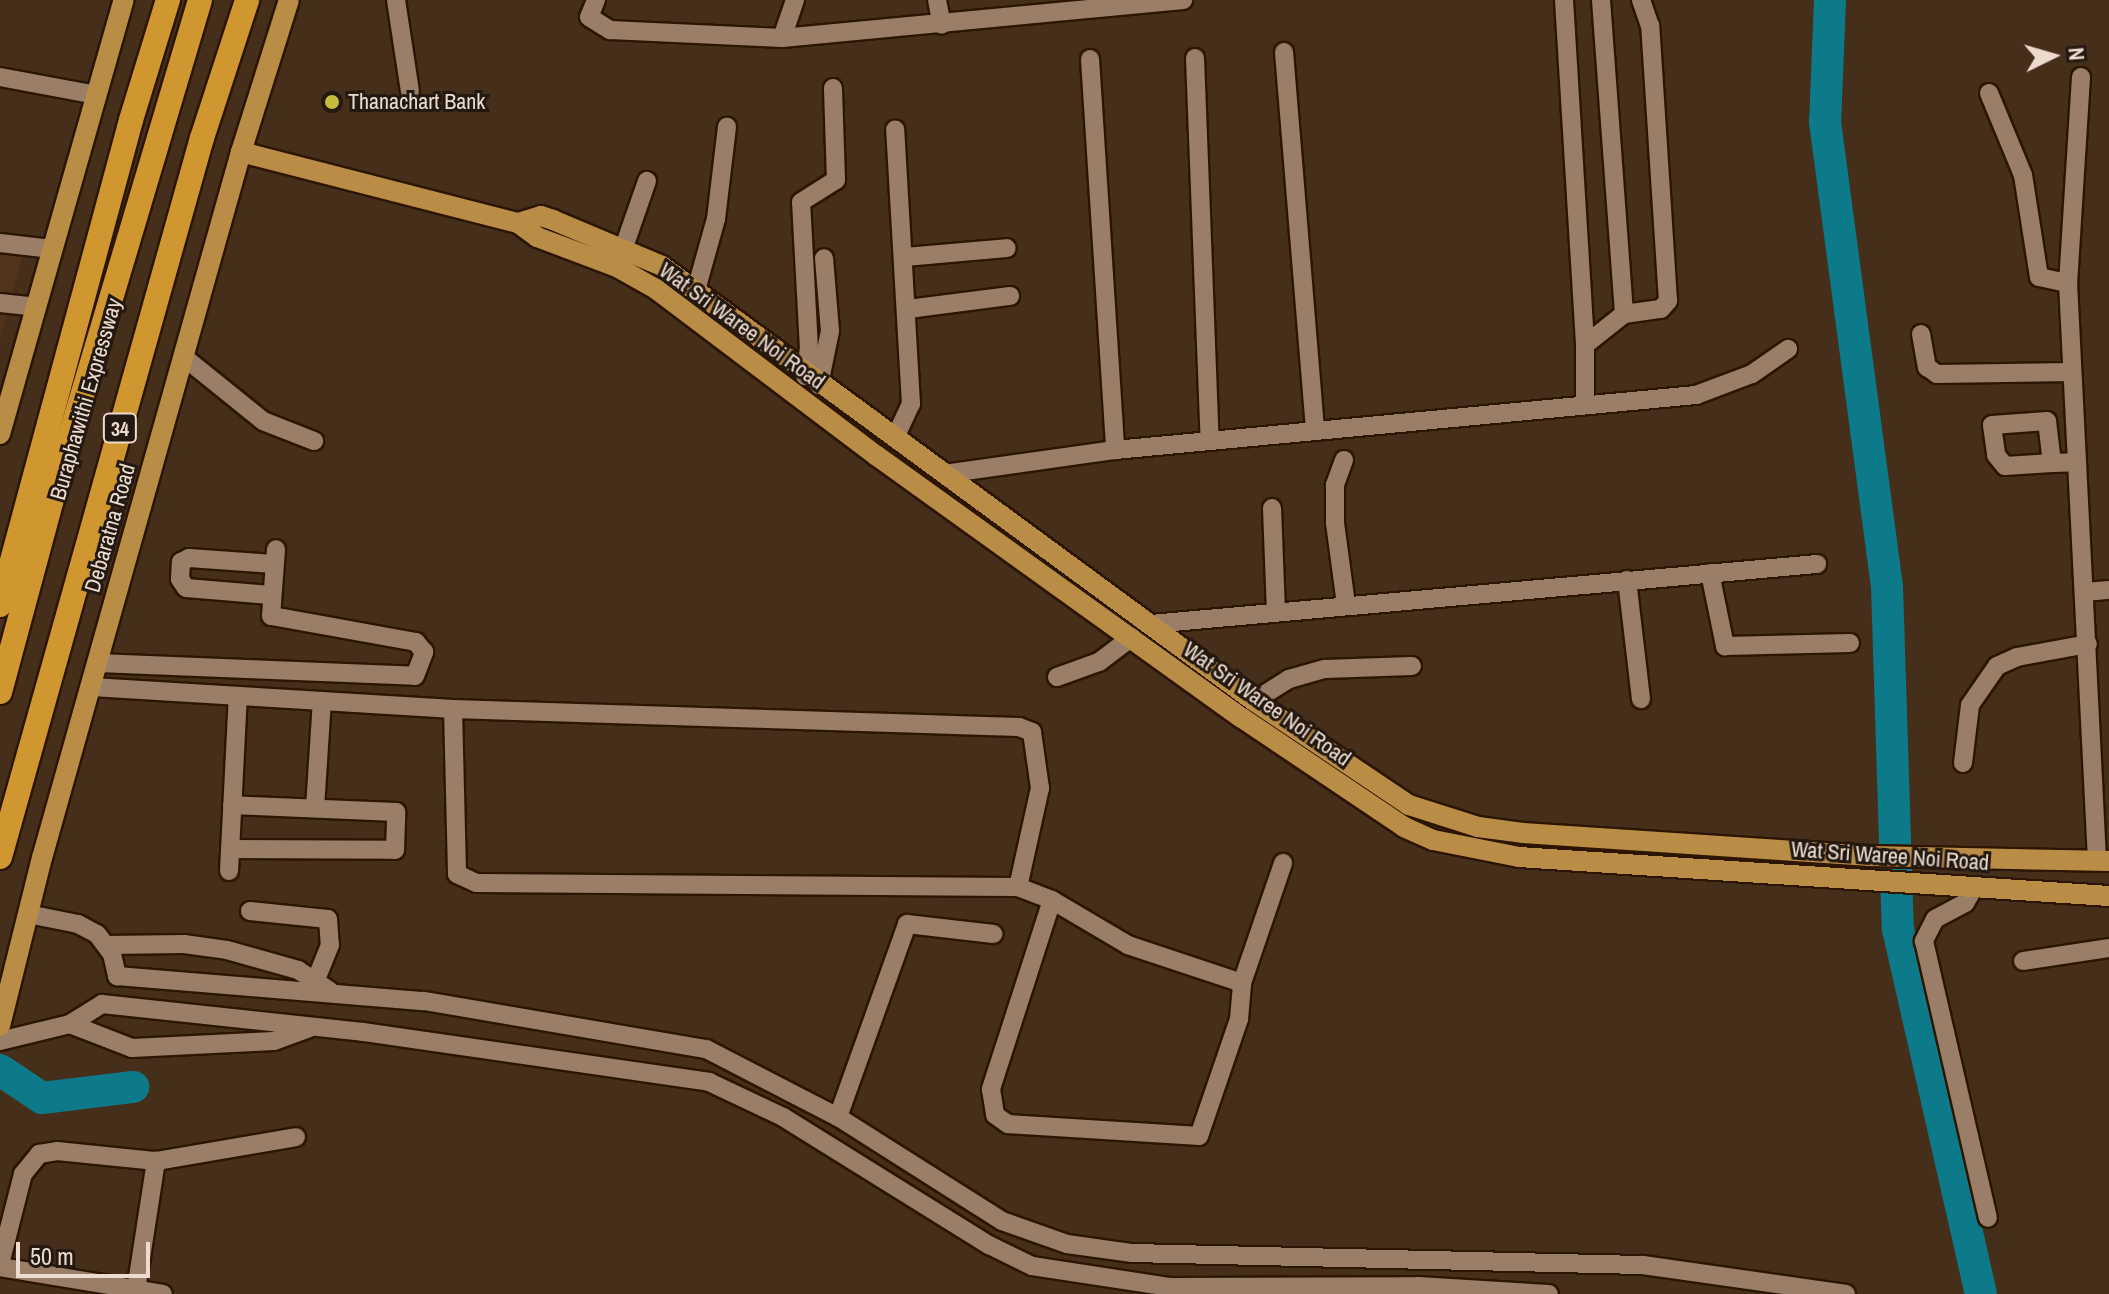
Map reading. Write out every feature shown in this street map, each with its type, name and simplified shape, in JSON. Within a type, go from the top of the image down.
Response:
[{"type":"highway","points":[[0,605],[168,0]]},
{"type":"highway","name":"Buraphawithi Expressway","points":[[0,692],[200,0]]},
{"type":"highway","name":"Buraphawithi Expressway","points":[[0,814],[112,400],[230,0]]},
{"type":"highway","name":"Debaratna Road","points":[[0,857],[202,138],[247,0]]},
{"type":"main road","points":[[0,434],[124,0]]},
{"type":"main road","name":"Debaratna Road","points":[[0,1026],[28,914],[241,152],[289,0]]},
{"type":"main road","name":"Wat Sri Waree Noi Road","points":[[241,152],[518,223],[537,237],[617,267],[656,289],[877,456],[1242,718],[1404,827],[1433,840],[1519,857],[1935,882],[2109,896]]},
{"type":"main road","name":"Wat Sri Waree Noi Road","points":[[518,223],[541,216],[624,247],[696,290],[812,380],[1254,701],[1409,805],[1478,827],[1870,856],[2103,861]]},
{"type":"street","points":[[396,0],[410,91]]},
{"type":"street","points":[[596,0],[589,17],[610,30],[782,38],[1183,0]]},
{"type":"street","points":[[782,38],[795,0]]},
{"type":"street","points":[[937,0],[942,25]]},
{"type":"street","points":[[1564,0],[1585,345],[1585,405]]},
{"type":"street","points":[[1601,0],[1624,314]]},
{"type":"street","points":[[1585,345],[1624,314],[1661,309],[1668,301],[1650,26],[1641,0]]},
{"type":"street","points":[[1284,52],[1315,431]]},
{"type":"street","points":[[1195,58],[1210,441]]},
{"type":"street","points":[[1090,59],[1115,450]]},
{"type":"street","points":[[0,77],[96,95]]},
{"type":"street","points":[[2081,77],[2068,283],[2088,644],[2100,692],[2103,861]]},
{"type":"street","points":[[812,380],[801,202],[836,180],[833,88]]},
{"type":"street","points":[[1989,93],[2023,175],[2039,277],[2068,283]]},
{"type":"street","points":[[696,290],[716,219],[727,127]]},
{"type":"street","points":[[895,129],[905,257],[911,404],[895,438]]},
{"type":"street","points":[[624,247],[647,181]]},
{"type":"street","points":[[0,243],[52,249]]},
{"type":"street","points":[[905,257],[1007,248]]},
{"type":"street","points":[[812,380],[830,331],[824,258]]},
{"type":"street","points":[[908,309],[1010,296]]},
{"type":"street","points":[[0,303],[36,307]]},
{"type":"street","points":[[1921,334],[1927,367],[1937,374],[2072,372]]},
{"type":"street","points":[[944,474],[1115,450],[1585,405],[1717,389],[1788,349]]},
{"type":"street","points":[[185,358],[263,421],[314,441]]},
{"type":"street","points":[[1344,460],[1335,485],[1335,523],[1346,604]]},
{"type":"street","points":[[2052,463],[2076,462]]},
{"type":"street","points":[[1272,508],[1276,610]]},
{"type":"street","points":[[98,663],[402,678],[420,670],[424,652],[416,642],[276,618],[268,610],[270,595],[275,556],[189,558],[181,562],[180,579],[186,588],[270,595]]},
{"type":"street","points":[[1151,624],[1276,610],[1817,564]]},
{"type":"street","points":[[1710,573],[1725,646],[1850,643]]},
{"type":"street","points":[[1627,580],[1641,699]]},
{"type":"street","points":[[2085,592],[2109,590]]},
{"type":"street","points":[[1057,677],[1099,662],[1132,637]]},
{"type":"street","points":[[1963,763],[1970,705],[1978,686],[1997,666],[2017,657],[2088,644]]},
{"type":"street","points":[[1254,701],[1289,679],[1325,669],[1412,666]]},
{"type":"street","points":[[92,687],[453,709],[1028,729],[1040,788],[1018,887]]},
{"type":"street","points":[[229,871],[238,696]]},
{"type":"street","points":[[315,808],[322,701]]},
{"type":"street","points":[[453,709],[457,874],[465,880],[494,884],[1018,887],[1052,900],[1128,945],[1242,983]]},
{"type":"street","points":[[230,849],[394,852],[396,812],[232,805]]},
{"type":"street","points":[[1052,900],[991,1089],[995,1115],[1008,1124],[1199,1136],[1244,1002],[1242,983],[1283,863]]},
{"type":"street","points":[[1975,886],[1965,903],[1935,919],[1924,941],[1988,1218]]},
{"type":"street","points":[[250,911],[328,919],[330,945],[323,985]]},
{"type":"street","points":[[0,1041],[70,1024],[102,1004],[117,976],[106,945],[78,924],[28,914]]},
{"type":"street","points":[[838,1117],[907,924],[993,934]]},
{"type":"street","points":[[106,945],[184,944],[227,950],[298,970],[323,985]]},
{"type":"street","points":[[2023,961],[2109,948]]},
{"type":"street","points":[[117,976],[323,985],[706,1049],[838,1117],[1002,1221],[1067,1244],[1132,1253],[1643,1265],[1846,1294]]},
{"type":"street","points":[[102,1004],[311,1026],[709,1082],[783,1117],[989,1245],[1032,1266],[1170,1287],[1418,1286],[1549,1294]]},
{"type":"street","points":[[70,1024],[132,1048],[274,1041],[311,1026]]},
{"type":"street","points":[[592,1065],[597,1031]]},
{"type":"street","points":[[163,1294],[0,1265],[23,1174],[39,1154],[57,1151],[156,1161],[296,1137]]},
{"type":"street","points":[[136,1290],[156,1161]]},
{"type":"street","points":[[1418,1286],[1419,1259]]},
{"type":"shaded area","points":[[0,245],[25,247],[0,338]]},
{"type":"waterway","points":[[1830,0],[1825,122],[1887,586],[1898,929],[1981,1294]]},
{"type":"waterway","points":[[0,1070],[42,1098],[133,1087]]},
{"type":"place","name":"Thanachart Bank","points":[[332,102]]}]
